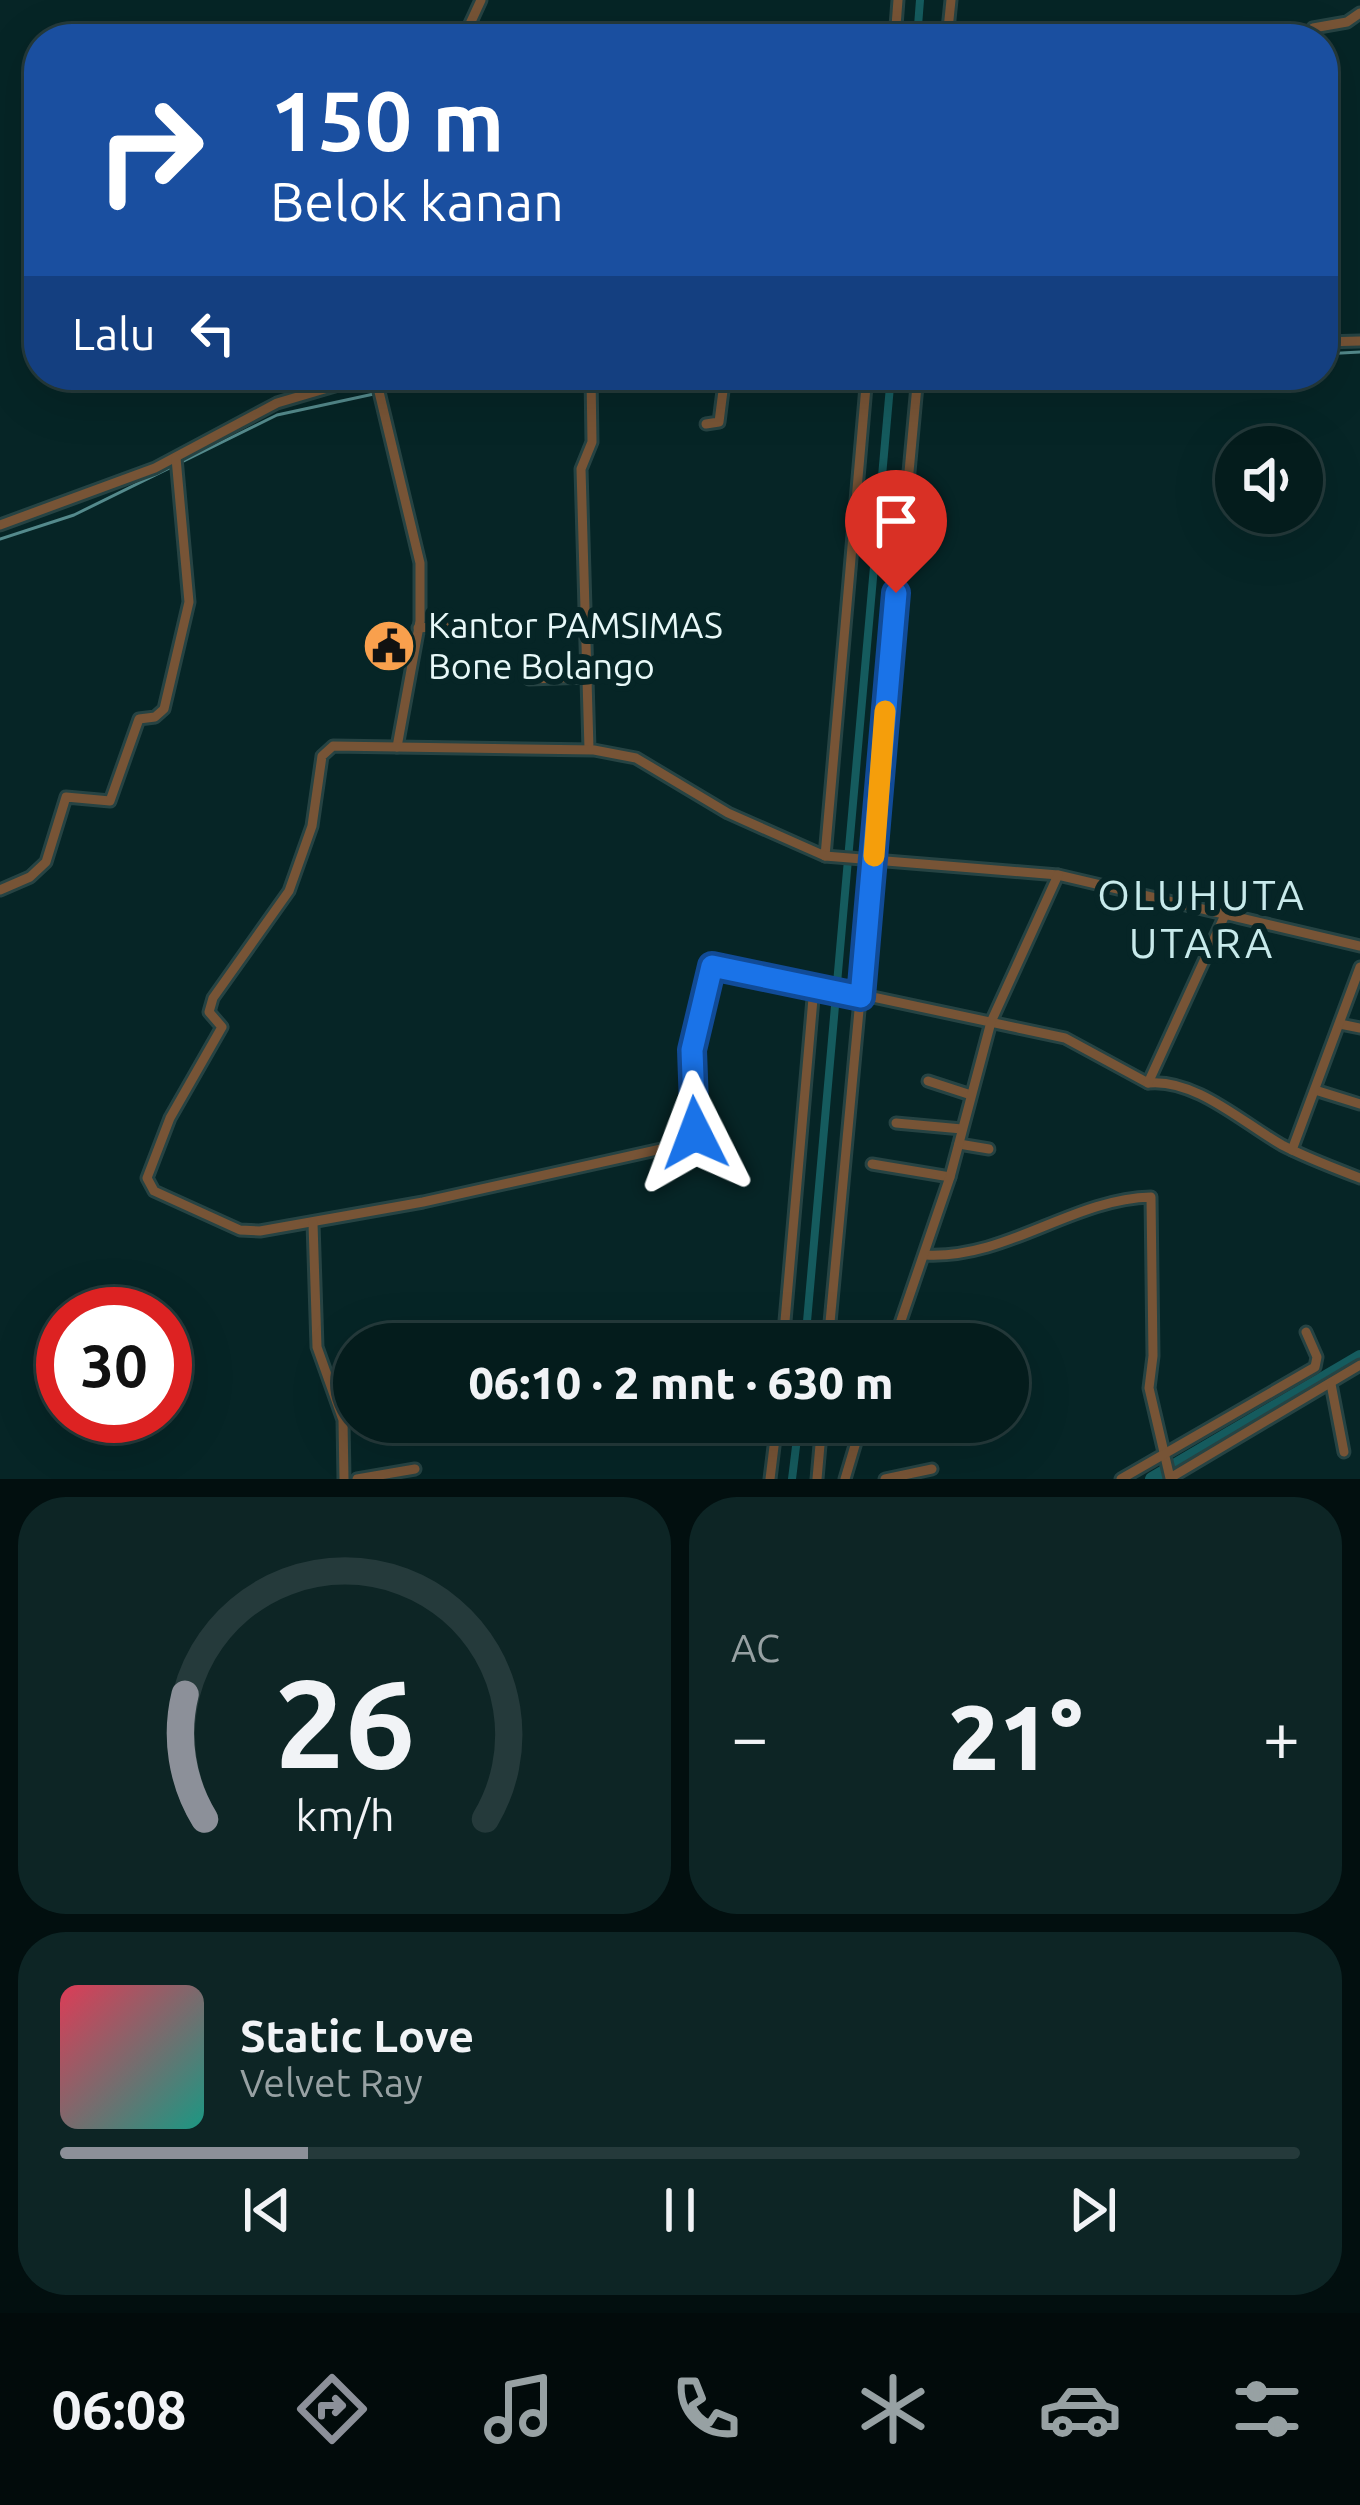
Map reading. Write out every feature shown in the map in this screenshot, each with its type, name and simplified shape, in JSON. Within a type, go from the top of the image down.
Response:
[{"type":"street","points":[[1358,0],[1359,13]]},
{"type":"street","points":[[0,524],[176,463],[277,403],[327,390]]},
{"type":"street","points":[[377,390],[419,551],[418,628],[397,747]]},
{"type":"street","points":[[589,749],[581,469],[592,442],[591,390]]},
{"type":"street","points":[[706,424],[719,422],[723,390]]},
{"type":"street","points":[[828,856],[866,390]]},
{"type":"street","points":[[830,1323],[916,390]]},
{"type":"street","points":[[0,890],[30,878],[46,862],[66,797],[110,801],[139,719],[155,717],[164,709],[189,602],[176,463]]},
{"type":"street","points":[[418,628],[472,624]]},
{"type":"street","points":[[529,679],[589,677]]},
{"type":"street","points":[[1360,946],[1058,875],[828,856],[728,813],[636,758],[589,749],[333,746],[322,756],[312,826],[290,891],[213,998],[208,1012],[222,1027],[170,1118],[148,1169],[150,1188],[240,1230],[313,1223],[686,1142],[695,1133],[692,1050],[706,972],[718,964],[1077,1042],[1148,1083],[1162,1081],[1212,1102],[1292,1150],[1360,1178]]},
{"type":"street","points":[[901,1323],[950,1177],[991,1022],[1058,875]]},
{"type":"street","points":[[1148,1083],[1226,915]]},
{"type":"street","points":[[1292,1150],[1360,967]]},
{"type":"street","points":[[785,1323],[819,988]]},
{"type":"street","points":[[1340,1024],[1360,1028]]},
{"type":"street","points":[[928,1081],[971,1095]]},
{"type":"street","points":[[1316,1090],[1360,1104]]},
{"type":"street","points":[[896,1123],[962,1129]]},
{"type":"street","points":[[958,1144],[989,1149]]},
{"type":"street","points":[[872,1164],[950,1177]]},
{"type":"street","points":[[926,1255],[960,1257],[988,1250],[1096,1210],[1151,1197],[1153,1356],[1148,1377],[1168,1470]]},
{"type":"street","points":[[313,1223],[316,1347],[343,1420],[344,1479]]},
{"type":"street","points":[[1168,1470],[1315,1367],[1317,1357],[1306,1332]]},
{"type":"street","points":[[1121,1479],[1168,1470],[1360,1365]]},
{"type":"street","points":[[1331,1384],[1343,1452]]},
{"type":"street","points":[[770,1479],[774,1443]]},
{"type":"street","points":[[817,1479],[820,1443]]},
{"type":"street","points":[[845,1479],[856,1443]]},
{"type":"street","points":[[357,1479],[416,1469]]},
{"type":"street","points":[[885,1479],[932,1469]]},
{"type":"waterway","points":[[918,24],[920,0]]},
{"type":"waterway","points":[[1338,353],[1360,352]]},
{"type":"waterway","points":[[0,539],[74,515],[277,415],[392,390]]},
{"type":"waterway","points":[[807,1323],[890,390]]},
{"type":"waterway","points":[[1152,1479],[1360,1357]]},
{"type":"waterway","points":[[792,1479],[796,1443]]},
{"type":"slow traffic","points":[[874,856],[885,711]]},
{"type":"place","name":"Kantor PAMSIMAS Bone Bolango","points":[[389,646]]},
{"type":"district","name":"OLUHUTA UTARA","points":[[1202,919]]},
{"type":"route","points":[[695,1133],[692,1050],[706,972],[712,966],[861,997],[896,593]]}]
